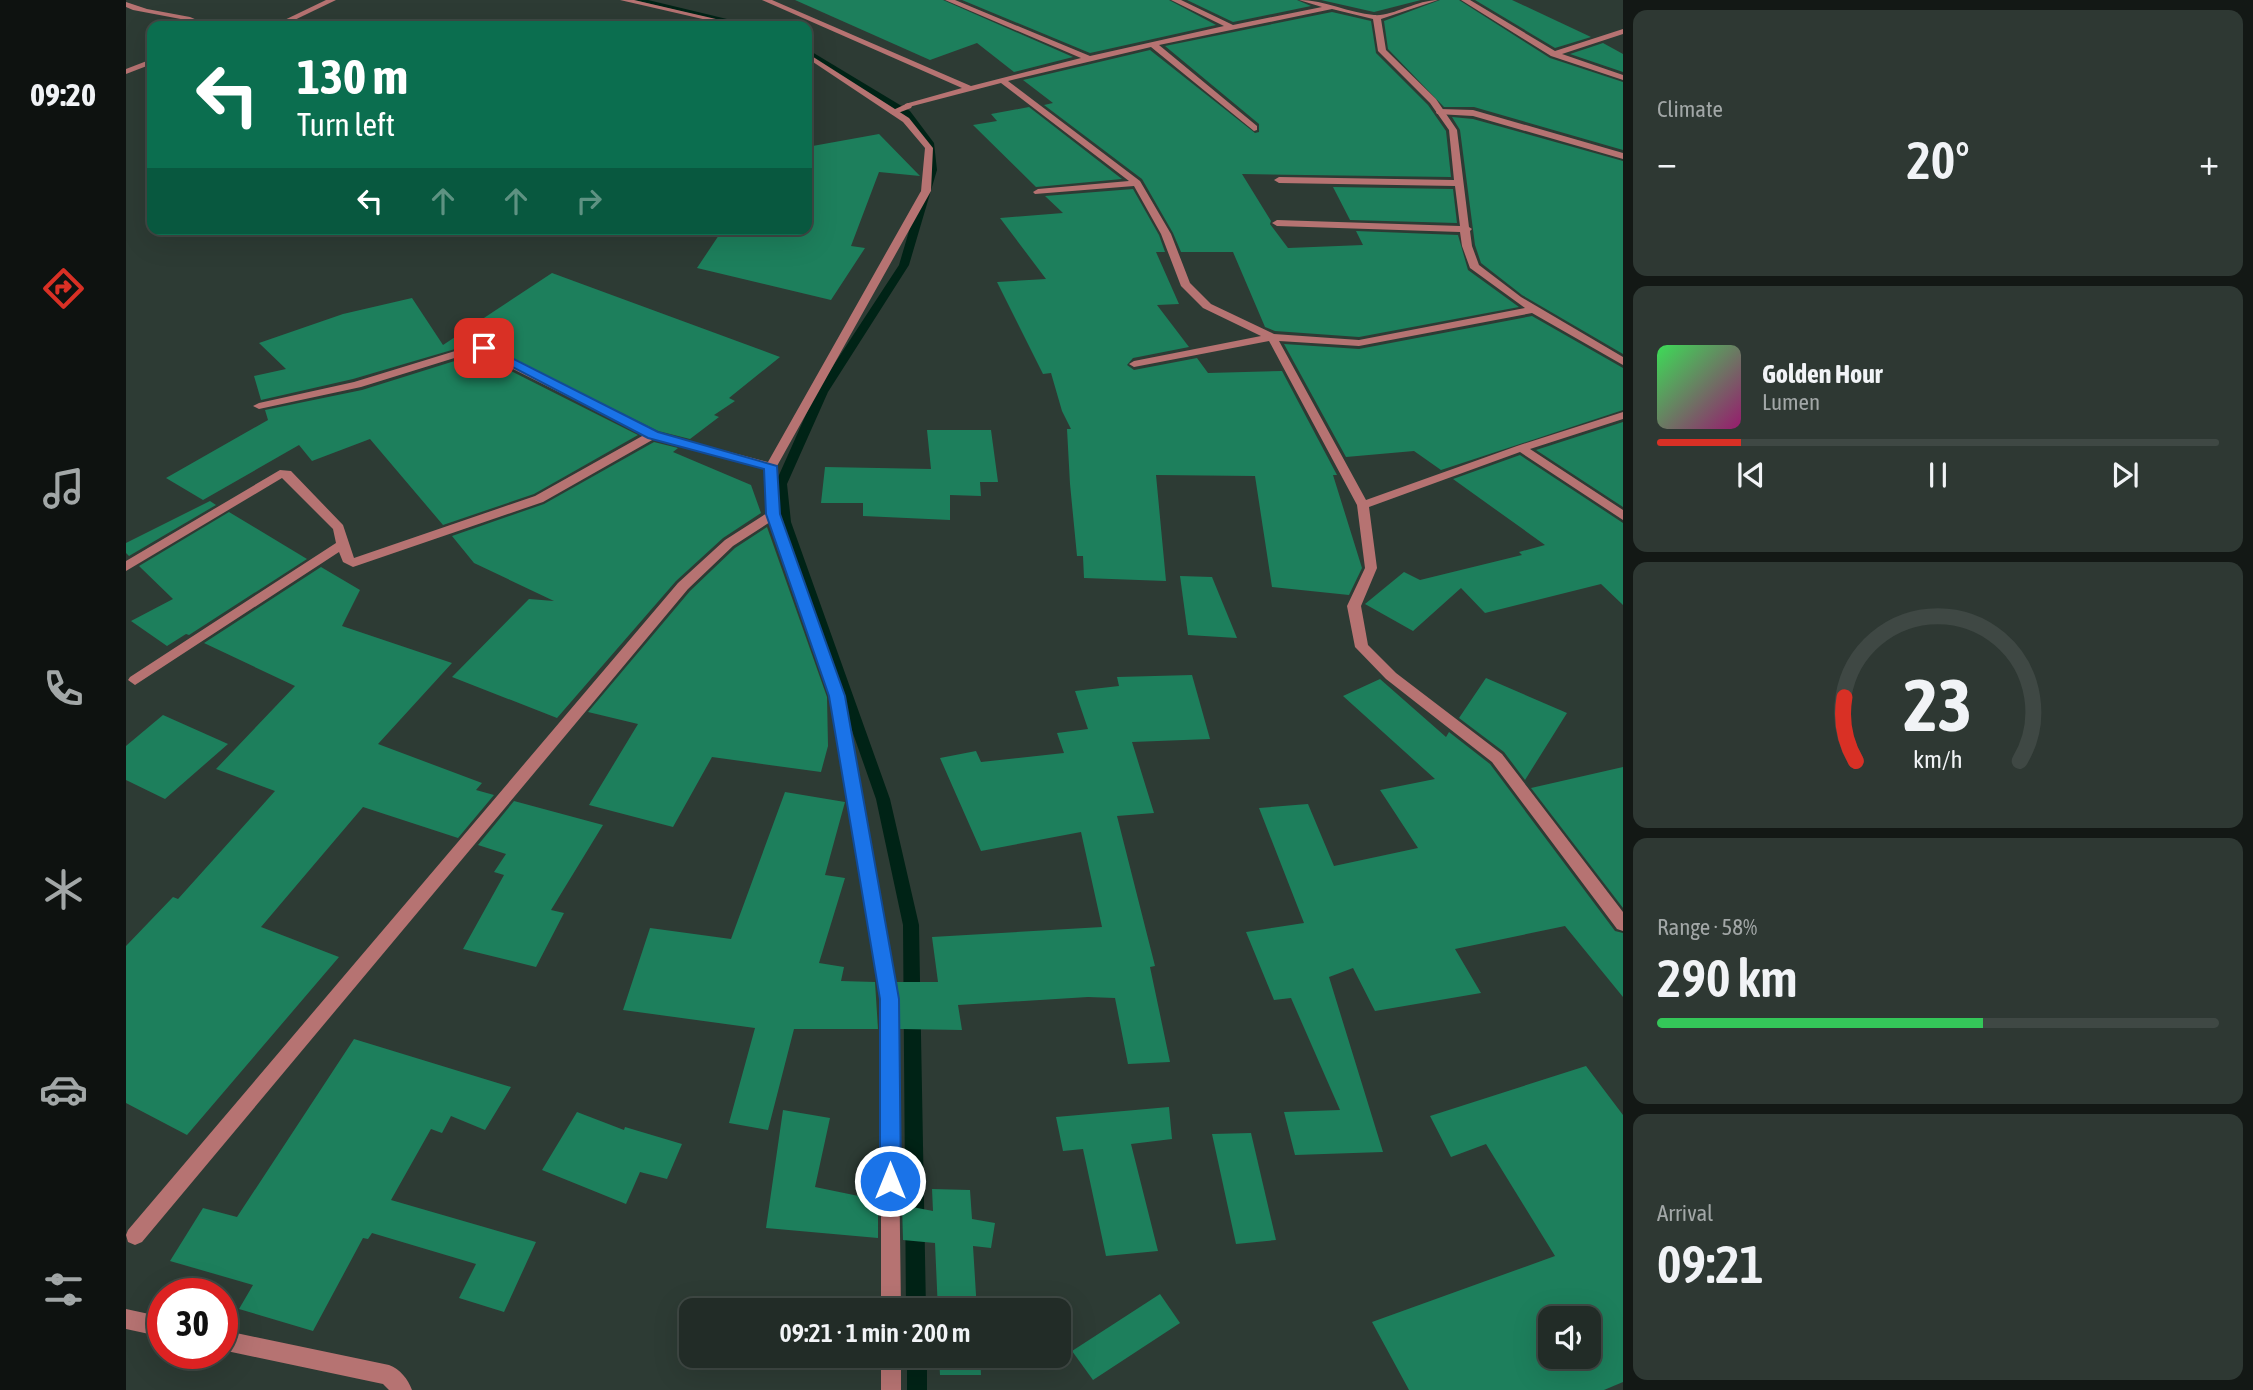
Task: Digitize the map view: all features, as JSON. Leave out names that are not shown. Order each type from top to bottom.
[{"type":"street","points":[[287,21],[332,0]]},
{"type":"street","points":[[624,0],[719,21]]},
{"type":"street","points":[[766,0],[969,88]]},
{"type":"street","points":[[948,0],[1091,59]]},
{"type":"street","points":[[1175,0],[1232,27]]},
{"type":"street","points":[[1303,0],[1377,18],[1434,0]]},
{"type":"street","points":[[1465,0],[1554,54],[1623,78]]},
{"type":"street","points":[[126,4],[137,10],[199,21]]},
{"type":"street","points":[[893,110],[1001,79],[1329,8]]},
{"type":"street","points":[[1377,18],[1382,51],[1440,111],[1453,130],[1467,246],[1474,266],[1535,309],[1623,362]]},
{"type":"street","points":[[1554,54],[1623,31]]},
{"type":"street","points":[[1155,46],[1254,128]]},
{"type":"street","points":[[812,58],[893,110],[906,120],[929,148],[926,191],[771,466],[773,514],[837,696],[889,999],[891,1298]]},
{"type":"street","points":[[126,72],[147,63]]},
{"type":"street","points":[[1001,79],[1138,183],[1166,234],[1185,284],[1207,306],[1272,337],[1363,505],[1371,568],[1354,606],[1362,647],[1391,676],[1497,758],[1623,924]]},
{"type":"street","points":[[1440,111],[1473,113],[1623,156]]},
{"type":"street","points":[[1279,180],[1460,183]]},
{"type":"street","points":[[1038,192],[1138,183]]},
{"type":"street","points":[[1278,223],[1467,229]]},
{"type":"street","points":[[1134,364],[1272,337],[1359,343],[1535,309]]},
{"type":"street","points":[[260,406],[357,385],[478,347],[653,435],[771,466]]},
{"type":"street","points":[[1363,505],[1521,447],[1623,415]]},
{"type":"street","points":[[126,567],[281,474],[287,474],[339,528],[347,559],[353,563],[538,499],[653,435]]},
{"type":"street","points":[[1521,447],[1623,516]]},
{"type":"street","points":[[135,1236],[683,586],[729,543],[773,514]]},
{"type":"street","points":[[135,680],[343,544]]},
{"type":"street","points":[[126,1319],[147,1324]]},
{"type":"street","points":[[238,1343],[389,1375],[402,1390]]},
{"type":"street","points":[[891,1368],[891,1390]]},
{"type":"building","points":[[795,0],[943,0],[1073,57],[1014,72],[977,43],[930,60]]},
{"type":"building","points":[[962,0],[1169,0],[1216,25],[1090,53]]},
{"type":"building","points":[[1187,0],[1297,0],[1311,6],[1233,22]]},
{"type":"building","points":[[1321,0],[1421,0],[1374,12]]},
{"type":"building","points":[[1440,0],[1459,0],[1550,58],[1623,82],[1623,150],[1474,107],[1444,107],[1388,49],[1384,21]]},
{"type":"building","points":[[1475,0],[1512,0],[1591,37],[1555,48]]},
{"type":"building","points":[[1332,12],[1371,21],[1376,53],[1428,105],[1446,131],[1451,177],[1242,174],[1271,221],[1270,224],[1288,248],[1363,245],[1356,231],[1458,235],[1468,270],[1519,307],[1359,337],[1275,331],[1265,327],[1233,252],[1181,252],[1142,179],[1044,105],[1053,103],[1023,80],[1150,50],[1255,133],[1259,132],[1259,124],[1165,46]]},
{"type":"building","points":[[1603,43],[1623,54],[1623,72],[1570,54]]},
{"type":"building","points":[[1029,107],[1122,179],[1036,187],[973,125],[997,121],[991,114]]},
{"type":"building","points":[[1452,117],[1473,119],[1623,161],[1623,354],[1522,295],[1481,263],[1475,245],[1460,130]]},
{"type":"building","points":[[879,134],[920,176],[879,172],[851,246],[865,248],[831,300],[697,268],[719,235],[812,235],[812,146]]},
{"type":"building","points":[[1333,187],[1453,189],[1457,223],[1350,220]]},
{"type":"building","points":[[1133,189],[1159,235],[1165,252],[1156,252],[1179,304],[1157,305],[1189,347],[1133,358],[1127,365],[1134,370],[1197,358],[1208,373],[1282,371],[1337,475],[1333,475],[1362,568],[1349,595],[1272,587],[1255,476],[1156,475],[1166,581],[1084,578],[1083,556],[1077,556],[1070,484],[1067,429],[1071,429],[1062,411],[1051,373],[1043,374],[997,282],[1046,279],[1000,218],[1063,213],[1045,196]]},
{"type":"building","points":[[552,273],[780,357],[729,398],[735,401],[714,415],[719,417],[690,439],[658,431],[479,342],[353,379],[261,400],[254,376],[286,369],[259,343],[343,314],[412,298],[443,345]]},
{"type":"building","points":[[1532,316],[1623,368],[1623,410],[1441,470],[1414,451],[1346,457],[1284,344],[1359,349]]},
{"type":"building","points":[[477,354],[638,435],[534,494],[443,525],[370,439],[312,461],[299,445],[203,500],[166,478],[268,420],[265,410],[362,390]]},
{"type":"building","points":[[1623,422],[1623,507],[1536,450]]},
{"type":"building","points":[[927,430],[991,430],[998,482],[980,482],[981,496],[950,495],[950,520],[863,516],[863,503],[821,503],[825,467],[931,469]]},
{"type":"building","points":[[654,442],[678,448],[673,452],[751,485],[761,513],[723,538],[676,581],[557,718],[452,677],[529,599],[554,601],[474,563],[452,536],[544,504]]},
{"type":"building","points":[[1520,455],[1623,523],[1623,605],[1601,584],[1485,613],[1461,588],[1413,631],[1365,604],[1404,572],[1420,580],[1522,555],[1519,552],[1545,545],[1453,479]]},
{"type":"building","points":[[210,501],[216,505],[129,556],[126,553],[126,543]]},
{"type":"building","points":[[229,512],[307,559],[189,635],[186,634],[167,646],[131,621],[173,599],[139,566]]},
{"type":"building","points":[[767,527],[827,697],[828,746],[821,772],[712,757],[673,827],[589,805],[638,724],[588,712],[690,591],[735,548]]},
{"type":"building","points":[[321,567],[360,590],[342,626],[452,663],[378,744],[482,783],[476,790],[494,795],[458,838],[363,807],[261,927],[339,957],[187,1135],[126,1103],[126,946],[173,897],[178,899],[275,791],[216,769],[295,686],[204,643]]},
{"type":"building","points":[[1180,576],[1212,577],[1237,638],[1188,635]]},
{"type":"building","points":[[1192,675],[1210,739],[1132,742],[1154,813],[1117,816],[1155,966],[1150,967],[1170,1062],[1128,1064],[1115,998],[1088,997],[958,1005],[962,1030],[900,1029],[897,982],[938,982],[932,937],[1102,927],[1081,832],[981,851],[940,758],[976,751],[981,762],[1064,753],[1057,733],[1088,729],[1075,691],[1119,686],[1117,677]]},
{"type":"building","points":[[1486,678],[1567,713],[1525,780],[1504,752],[1459,718]]},
{"type":"building","points":[[1380,679],[1446,737],[1449,732],[1490,764],[1615,931],[1623,933],[1623,997],[1565,926],[1455,949],[1481,993],[1375,1011],[1353,968],[1329,977],[1383,1152],[1295,1155],[1284,1112],[1340,1110],[1291,998],[1274,1000],[1246,932],[1304,923],[1259,808],[1308,804],[1334,866],[1418,848],[1380,790],[1435,779],[1343,696]]},
{"type":"building","points":[[163,715],[228,744],[165,799],[126,780],[126,746]]},
{"type":"building","points":[[1623,767],[1623,908],[1531,788]]},
{"type":"building","points":[[785,792],[845,802],[825,875],[845,878],[819,963],[844,967],[841,981],[875,982],[878,1029],[794,1029],[768,1130],[729,1123],[755,1028],[623,1010],[650,928],[731,939]]},
{"type":"building","points":[[514,801],[603,825],[551,910],[564,913],[536,967],[463,949],[504,875],[494,872],[506,854],[478,845]]},
{"type":"building","points":[[354,1039],[511,1087],[485,1130],[451,1116],[442,1133],[431,1129],[391,1200],[536,1242],[504,1312],[459,1298],[476,1264],[372,1233],[368,1239],[363,1238],[313,1331],[239,1309],[253,1285],[238,1281],[238,1278],[229,1278],[170,1261],[203,1208],[237,1217]]},
{"type":"building","points":[[1586,1066],[1623,1115],[1623,1382],[1604,1390],[1409,1390],[1372,1322],[1555,1256],[1486,1144],[1451,1157],[1430,1116]]},
{"type":"building","points":[[1169,1107],[1172,1139],[1131,1144],[1158,1251],[1106,1256],[1083,1149],[1063,1151],[1056,1117]]},
{"type":"building","points":[[783,1110],[830,1118],[815,1187],[878,1200],[878,1238],[766,1228]]},
{"type":"building","points":[[577,1112],[624,1130],[625,1127],[682,1144],[667,1179],[640,1172],[626,1204],[542,1170]]},
{"type":"building","points":[[1251,1133],[1276,1240],[1236,1244],[1212,1134]]},
{"type":"building","points":[[932,1189],[970,1190],[972,1219],[995,1223],[991,1248],[973,1246],[976,1298],[937,1298],[935,1243],[903,1240],[902,1205],[933,1211]]},
{"type":"building","points":[[1160,1294],[1180,1323],[1093,1380],[1072,1351]]},
{"type":"building","points":[[940,1368],[981,1368],[981,1375],[940,1375]]},
{"type":"waterway","points":[[638,0],[730,21]]},
{"type":"waterway","points":[[812,54],[907,113],[930,143],[932,170],[904,265],[822,392],[781,484],[785,522],[883,799],[911,925],[916,1298]]},
{"type":"waterway","points":[[917,1368],[917,1390]]},
{"type":"route","points":[[484,348],[653,435],[771,466],[773,514],[837,696],[889,999],[890,1181]]}]
